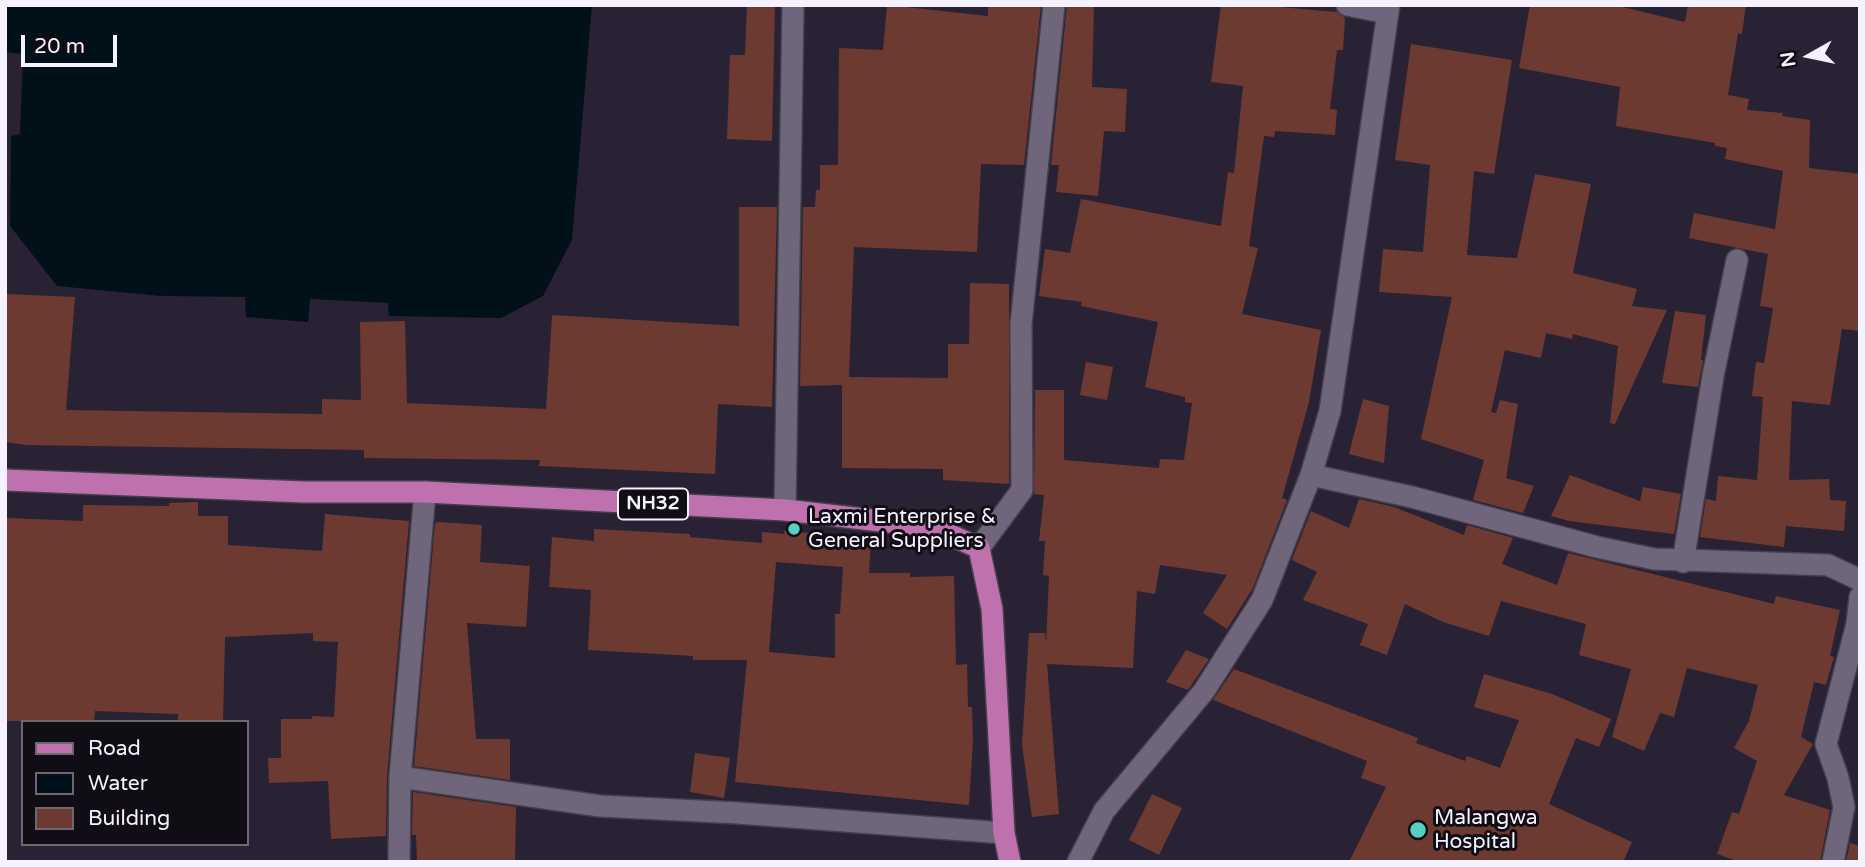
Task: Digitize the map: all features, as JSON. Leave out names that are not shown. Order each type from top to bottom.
[{"type":"main road","name":"NH32","points":[[5,481],[304,492],[425,492],[785,510],[933,527],[979,548]]},
{"type":"main road","points":[[979,548],[992,609],[1004,833],[1010,862]]},
{"type":"street","points":[[785,510],[793,5]]},
{"type":"street","points":[[979,548],[1022,490],[1021,324],[1054,5]]},
{"type":"street","points":[[1078,862],[1104,811],[1204,691],[1262,600],[1311,475],[1330,411],[1388,9],[1347,5]]},
{"type":"street","points":[[1683,562],[1713,376],[1737,260]]},
{"type":"street","points":[[1311,475],[1412,496],[1597,547],[1654,559],[1828,565],[1860,580]]},
{"type":"street","points":[[399,862],[400,776],[425,492]]},
{"type":"street","points":[[1833,862],[1844,807],[1838,778],[1826,744],[1857,624],[1860,597]]},
{"type":"street","points":[[400,776],[600,806],[738,813],[1004,833]]},
{"type":"water","points":[[5,5],[592,5],[572,240],[543,296],[501,318],[389,316],[388,303],[310,299],[308,322],[246,317],[245,297],[161,296],[57,286],[10,226],[11,136],[20,134],[23,54],[5,52]]},
{"type":"building","points":[[747,5],[775,5],[772,141],[727,139],[730,55],[745,55]]},
{"type":"building","points":[[887,5],[988,16],[988,5],[1041,5],[1024,165],[981,164],[977,252],[854,247],[849,377],[948,378],[948,344],[969,344],[970,283],[1009,284],[1009,484],[943,480],[943,469],[842,468],[842,385],[800,386],[803,207],[815,207],[816,190],[820,190],[820,165],[838,165],[839,48],[883,50]]},
{"type":"building","points":[[1067,5],[1094,5],[1092,87],[1127,89],[1125,132],[1104,131],[1098,196],[1056,192],[1059,165],[1051,165]]},
{"type":"building","points":[[1221,5],[1256,5],[1337,12],[1345,18],[1343,50],[1337,50],[1330,109],[1337,110],[1335,135],[1275,131],[1274,137],[1264,136],[1249,246],[1258,248],[1242,314],[1321,330],[1309,402],[1282,498],[1287,500],[1253,588],[1227,629],[1203,613],[1227,575],[1160,565],[1155,594],[1137,591],[1133,668],[1047,664],[1059,814],[1032,817],[1022,745],[1029,633],[1045,633],[1046,644],[1049,576],[1043,575],[1045,541],[1039,541],[1044,495],[1034,494],[1035,390],[1064,390],[1064,460],[1159,468],[1160,459],[1184,460],[1192,403],[1185,402],[1185,397],[1145,387],[1158,322],[1081,306],[1082,302],[1039,296],[1045,249],[1070,253],[1081,199],[1221,226],[1228,172],[1234,173],[1243,86],[1211,82]]},
{"type":"building","points":[[1530,5],[1614,5],[1685,22],[1688,5],[1746,5],[1742,34],[1738,33],[1728,95],[1749,99],[1747,110],[1783,113],[1782,116],[1810,120],[1809,168],[1860,174],[1860,331],[1842,329],[1830,405],[1792,401],[1789,480],[1829,479],[1830,500],[1846,501],[1844,531],[1786,526],[1784,547],[1700,537],[1706,499],[1716,501],[1718,476],[1757,480],[1763,397],[1752,396],[1756,362],[1764,363],[1773,308],[1760,306],[1768,254],[1689,238],[1694,213],[1775,229],[1783,171],[1725,159],[1727,148],[1715,146],[1715,143],[1616,126],[1620,87],[1519,68]]},
{"type":"building","points":[[1411,44],[1512,60],[1494,174],[1474,171],[1467,255],[1517,258],[1535,174],[1591,184],[1573,273],[1637,289],[1632,306],[1667,310],[1615,424],[1610,423],[1618,346],[1573,334],[1572,339],[1546,333],[1541,358],[1505,350],[1491,412],[1496,413],[1500,400],[1518,404],[1506,478],[1534,486],[1523,513],[1473,500],[1484,460],[1421,439],[1452,297],[1379,292],[1383,249],[1423,252],[1430,165],[1395,160]]},
{"type":"building","points":[[739,207],[777,207],[772,407],[718,404],[715,474],[539,466],[540,460],[364,458],[364,450],[26,445],[5,442],[7,294],[75,297],[66,410],[322,414],[322,399],[361,400],[360,322],[405,321],[407,403],[546,409],[552,315],[739,326]]},
{"type":"building","points":[[1675,311],[1706,315],[1698,387],[1662,383]]},
{"type":"building","points":[[1086,362],[1113,367],[1107,400],[1080,395]]},
{"type":"building","points":[[1363,399],[1389,406],[1384,463],[1349,454]]},
{"type":"building","points":[[1570,475],[1640,501],[1643,487],[1681,494],[1674,534],[1569,521],[1551,516]]},
{"type":"building","points":[[1359,499],[1394,507],[1464,535],[1467,525],[1513,538],[1502,564],[1557,585],[1568,553],[1774,604],[1776,596],[1840,610],[1830,656],[1834,657],[1826,685],[1814,682],[1801,737],[1813,744],[1784,795],[1830,810],[1820,862],[1740,862],[1717,854],[1732,812],[1739,814],[1757,761],[1734,748],[1749,721],[1758,685],[1687,668],[1674,717],[1660,713],[1644,751],[1612,737],[1631,669],[1579,655],[1586,624],[1501,601],[1489,636],[1443,622],[1405,604],[1387,655],[1360,645],[1368,624],[1303,600],[1317,572],[1292,560],[1311,511],[1349,528]]},
{"type":"building","points":[[198,502],[198,516],[228,516],[228,545],[322,551],[325,514],[409,521],[387,776],[386,836],[331,839],[328,781],[269,783],[268,758],[281,758],[281,719],[334,717],[338,642],[313,641],[313,633],[225,637],[223,720],[178,720],[178,714],[95,711],[94,720],[5,721],[7,518],[83,521],[83,505],[169,506],[169,503]]},
{"type":"building","points":[[435,523],[482,525],[480,562],[530,566],[526,627],[467,623],[476,739],[510,739],[510,780],[414,766]]},
{"type":"building","points":[[594,529],[690,534],[690,537],[762,543],[762,532],[784,534],[784,531],[871,538],[869,573],[910,573],[910,577],[954,576],[956,665],[967,664],[968,707],[972,707],[969,805],[735,782],[747,660],[693,660],[693,656],[588,650],[591,590],[549,587],[552,537],[594,541]],"holes":[[[776,562],[843,567],[840,614],[835,614],[835,658],[769,652]]]},
{"type":"building","points":[[1186,650],[1209,659],[1188,690],[1166,682]]},
{"type":"building","points":[[1234,669],[1418,738],[1416,743],[1465,761],[1467,756],[1500,768],[1519,720],[1474,707],[1484,674],[1552,694],[1611,719],[1599,747],[1576,738],[1549,804],[1632,842],[1623,862],[1349,862],[1386,787],[1361,778],[1367,761],[1213,700]]},
{"type":"building","points":[[695,753],[730,758],[724,798],[690,792]]},
{"type":"building","points":[[413,792],[516,807],[515,862],[417,862],[416,835],[412,835]]},
{"type":"building","points":[[1152,794],[1182,808],[1159,855],[1129,840]]},
{"type":"building","points":[[1850,843],[1860,846],[1860,862],[1846,862]]},
{"type":"place","name":"Laxmi Enterprise & General Suppliers","points":[[794,529]]},
{"type":"place","name":"Malangwa Hospital","points":[[1418,830]]}]
